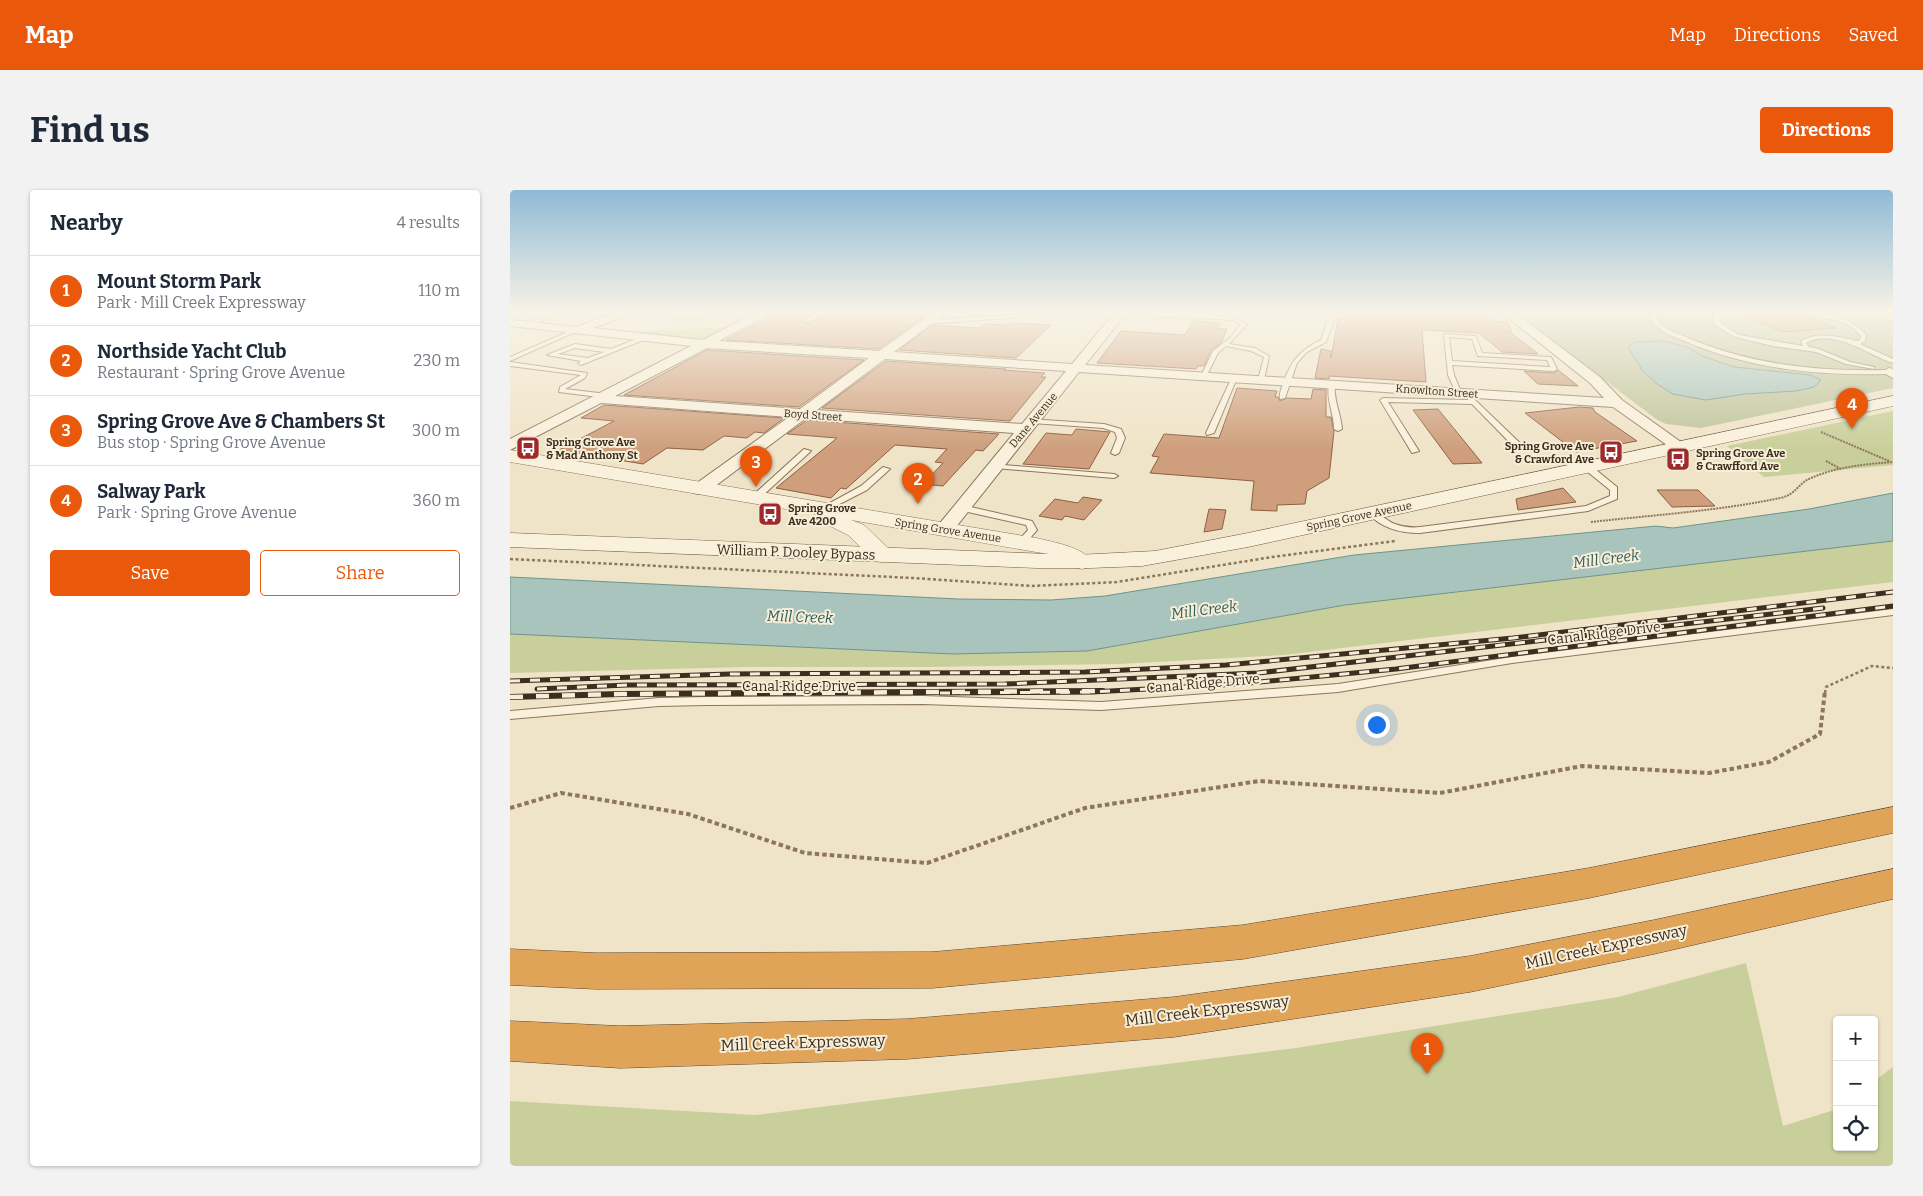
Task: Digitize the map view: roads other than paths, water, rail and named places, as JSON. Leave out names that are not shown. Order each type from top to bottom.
[{"type":"highway","points":[[510,967],[596,970],[932,970],[1243,942],[1589,883],[1893,820]]},
{"type":"highway","name":"Mill Creek Expressway","points":[[510,1041],[620,1047],[907,1039],[1174,1017],[1470,974],[1664,935],[1893,884]]},
{"type":"main road","name":"Spring Grove Avenue","points":[[510,456],[1056,548],[1082,562],[1180,554],[1893,402]]},
{"type":"main road","name":"Spring Grove Avenue","points":[[823,509],[828,518],[856,530],[882,555]]},
{"type":"main road","name":"William P. Dooley Bypass","points":[[510,540],[1082,562]]},
{"type":"street","points":[[510,445],[679,358]]},
{"type":"street","points":[[700,489],[881,358]]},
{"type":"street","name":"Knowlton Street","points":[[922,358],[1332,384],[1466,396],[1617,403]]},
{"type":"street","name":"Dane Avenue","points":[[946,528],[1085,358]]},
{"type":"street","points":[[1566,358],[1595,380],[1617,403],[1680,447]]},
{"type":"street","name":"Boyd Street","points":[[604,397],[803,414],[1029,425]]},
{"type":"lane","points":[[569,358],[588,360]]},
{"type":"lane","points":[[561,371],[595,358]]},
{"type":"lane","points":[[1204,376],[1212,358]]},
{"type":"lane","points":[[1261,380],[1267,358]]},
{"type":"lane","points":[[1282,398],[1294,360],[1297,358]]},
{"type":"lane","points":[[1448,358],[1451,375],[1466,396],[1520,448]]},
{"type":"lane","points":[[1449,363],[1554,369],[1549,358],[1539,358]]},
{"type":"lane","points":[[1745,358],[1806,369],[1848,373],[1892,370]]},
{"type":"lane","points":[[1834,358],[1892,370]]},
{"type":"lane","points":[[1820,360],[1867,361],[1886,358],[1892,370]]},
{"type":"lane","points":[[510,364],[585,374],[583,377],[562,388],[561,391],[604,397]]},
{"type":"lane","points":[[1210,433],[1234,378]]},
{"type":"lane","points":[[1332,384],[1330,398],[1339,418],[1338,429]]},
{"type":"lane","points":[[1415,451],[1383,400],[1466,396]]},
{"type":"lane","points":[[1029,425],[1104,426],[1118,431],[1121,438],[1115,453]]},
{"type":"lane","points":[[755,498],[807,451]]},
{"type":"lane","points":[[995,466],[1114,476]]},
{"type":"lane","points":[[1372,513],[1383,523],[1394,528],[1420,530],[1588,508],[1614,497],[1614,489],[1587,467]]},
{"type":"lane","points":[[823,509],[864,488],[886,468]]},
{"type":"lane","points":[[962,508],[1019,519],[1029,523],[1033,530],[1022,542]]},
{"type":"lane","name":"Canal Ridge Drive","points":[[510,715],[659,702],[706,701],[923,700],[1101,706],[1338,688],[1512,660],[1893,612]]},
{"type":"water","points":[[1634,358],[1706,358],[1734,367],[1811,375],[1821,380],[1814,387],[1796,391],[1745,394],[1706,400],[1673,394],[1657,384],[1642,370]]},
{"type":"water","name":"Mill Creek","points":[[1893,493],[1893,541],[1345,605],[1087,651],[953,654],[510,634],[510,577],[958,599],[1051,600],[1105,596],[1354,555],[1656,526],[1673,528],[1809,509]]},
{"type":"railway","points":[[510,681],[730,674],[1085,672],[1226,665],[1513,638],[1893,592]]},
{"type":"railway","points":[[940,693],[1092,692],[1239,684],[1396,669],[1893,606]]},
{"type":"railway","points":[[537,689],[627,685],[1005,684],[1258,673],[1823,608]]},
{"type":"railway","points":[[510,697],[620,694],[1103,691]]},
{"type":"place","name":"Salway Park","points":[[1852,429]]},
{"type":"place","name":"Spring Grove Ave & Mad Anthony St","points":[[528,448]]},
{"type":"place","name":"Spring Grove Ave & Crawford Ave","points":[[1611,452]]},
{"type":"place","name":"Spring Grove Ave & Crawfford Ave","points":[[1678,459]]},
{"type":"place","name":"Spring Grove Ave & Chambers St","points":[[756,487]]},
{"type":"place","name":"Northside Yacht Club","points":[[918,504]]},
{"type":"place","name":"Spring Grove Ave 4200","points":[[770,514]]},
{"type":"place","name":"Mount Storm Park","points":[[1427,1074]]}]
